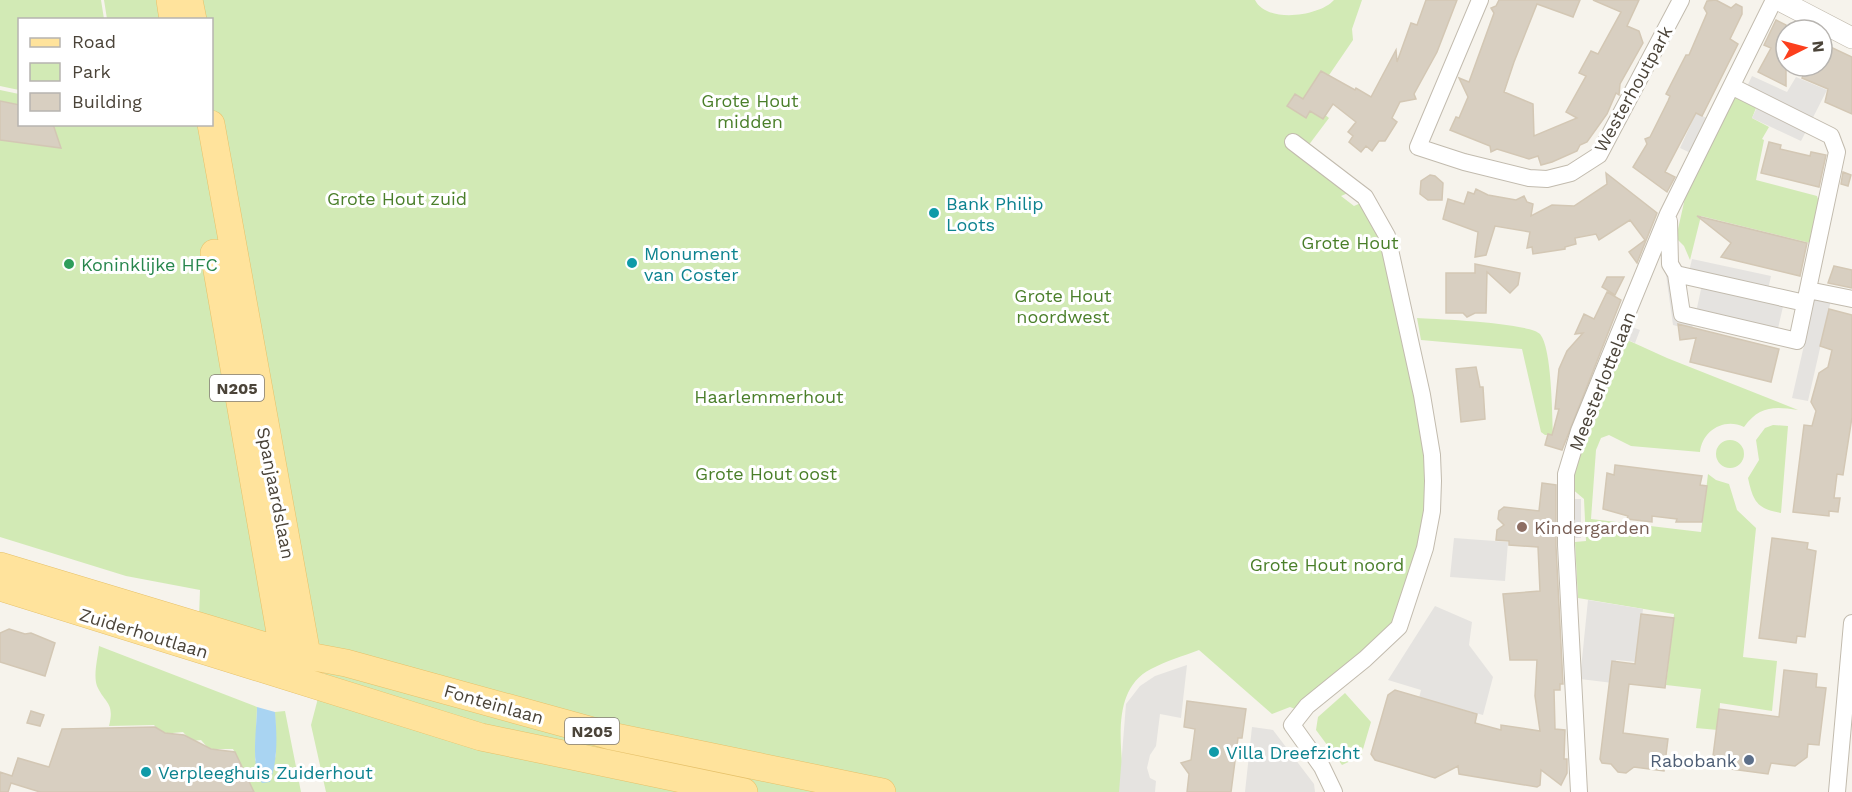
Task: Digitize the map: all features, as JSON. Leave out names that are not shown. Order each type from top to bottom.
[{"type":"main road","points":[[170,0],[173,18]]},
{"type":"main road","points":[[189,0],[193,18]]},
{"type":"main road","name":"Spanjaardslaan","points":[[192,126],[294,653]]},
{"type":"main road","name":"Spanjaardslaan","points":[[211,126],[294,653],[289,678]]},
{"type":"main road","name":"Zuiderhoutlaan","points":[[0,566],[294,653]]},
{"type":"main road","name":"Zuiderhoutlaan","points":[[0,588],[289,678]]},
{"type":"main road","name":"Fonteinlaan","points":[[294,653],[346,663],[611,736],[882,792]]},
{"type":"main road","name":"Fonteinlaan","points":[[289,678],[481,737],[744,792]]},
{"type":"street","name":"Westerhoutpark","points":[[1480,0],[1418,147],[1475,165],[1529,178],[1547,179],[1572,173],[1599,155],[1681,0]]},
{"type":"street","points":[[1777,0],[1852,38]]},
{"type":"street","name":"Meesterlottelaan","points":[[1579,792],[1566,545],[1566,474],[1579,431],[1668,214],[1777,0]]},
{"type":"street","points":[[1668,214],[1670,264],[1676,274],[1682,314],[1797,341],[1837,152],[1835,143],[1831,136],[1733,87]]},
{"type":"street","points":[[1293,142],[1365,197],[1382,226],[1402,296],[1432,455],[1431,520],[1425,548],[1399,627],[1365,659],[1307,706],[1292,725],[1322,766],[1334,792]]},
{"type":"street","points":[[1676,274],[1807,296],[1852,300]]},
{"type":"street","points":[[1837,792],[1852,623]]},
{"type":"green space","points":[[0,0],[101,0],[104,18],[18,18],[18,90],[0,86]]},
{"type":"green space","name":"Haarlemmerhout","points":[[104,0],[1255,0],[1261,8],[1270,12],[1294,15],[1317,10],[1334,0],[1362,0],[1352,29],[1353,40],[1310,103],[1329,118],[1308,146],[1348,193],[1341,196],[1354,206],[1363,202],[1385,254],[1418,392],[1432,525],[1392,624],[1298,710],[1290,707],[1272,714],[1199,650],[1151,669],[1137,679],[1128,692],[1123,707],[1121,741],[1124,792],[326,792],[311,725],[330,652],[199,617],[200,590],[126,576],[0,537],[0,90],[18,94],[18,126],[213,126],[213,18],[107,18]]},
{"type":"green space","points":[[1740,95],[1758,103],[1752,118],[1769,127],[1762,139],[1764,140],[1756,180],[1817,196],[1819,202],[1810,243],[1701,216],[1690,260],[1684,246],[1676,238],[1685,198],[1733,99]]},
{"type":"green space","points":[[1417,318],[1502,324],[1533,330],[1540,334],[1549,367],[1553,435],[1545,435],[1541,432],[1522,349],[1421,340]]},
{"type":"green space","points":[[1623,338],[1798,410],[1768,409],[1755,415],[1744,427],[1729,424],[1715,428],[1705,438],[1700,452],[1631,446],[1609,435],[1601,438],[1596,450],[1591,519],[1701,532],[1708,474],[1716,480],[1729,484],[1737,510],[1756,528],[1743,657],[1777,661],[1772,711],[1720,703],[1718,730],[1696,728],[1701,689],[1666,685],[1674,614],[1578,598],[1575,542],[1586,541],[1584,499],[1571,488],[1574,466]]},
{"type":"green space","points":[[1773,425],[1788,426],[1781,513],[1766,509],[1757,503],[1748,478],[1759,460],[1756,440],[1765,428]]},
{"type":"green space","points":[[1730,440],[1740,444],[1744,454],[1740,464],[1730,468],[1720,464],[1716,454],[1720,444]]},
{"type":"green space","points":[[99,646],[257,707],[255,760],[270,781],[276,754],[275,712],[285,711],[301,792],[254,792],[233,749],[209,749],[201,740],[191,741],[183,732],[162,734],[154,725],[109,726],[110,708],[96,682]]},
{"type":"green space","points":[[1345,693],[1371,722],[1361,756],[1342,765],[1316,730],[1318,717]]},
{"type":"shaded area","points":[[1752,76],[1787,92],[1795,78],[1827,90],[1801,141],[1752,118],[1760,101],[1744,93]]},
{"type":"shaded area","points":[[1696,113],[1713,121],[1697,156],[1680,148]]},
{"type":"shaded area","points":[[1692,259],[1771,276],[1767,294],[1785,298],[1776,337],[1694,317],[1692,330],[1673,325],[1666,275],[1676,274],[1682,314],[1695,317],[1703,280],[1688,276]]},
{"type":"shaded area","points":[[1815,297],[1831,300],[1808,401],[1792,398]]},
{"type":"shaded area","points":[[1624,324],[1640,330],[1635,343],[1623,338]]},
{"type":"shaded area","points":[[1565,499],[1581,499],[1581,538],[1566,538]]},
{"type":"shaded area","points":[[1454,538],[1508,542],[1505,581],[1450,577]]},
{"type":"shaded area","points":[[1588,600],[1643,609],[1637,662],[1616,660],[1613,683],[1580,679]]},
{"type":"shaded area","points":[[1435,606],[1472,622],[1469,645],[1493,677],[1483,715],[1419,698],[1421,690],[1388,680]]},
{"type":"shaded area","points":[[1187,665],[1181,718],[1160,714],[1156,746],[1150,755],[1147,768],[1150,778],[1156,781],[1155,792],[1119,792],[1126,704],[1140,686],[1155,676]]},
{"type":"shaded area","points":[[1252,727],[1273,730],[1314,784],[1315,792],[1245,792]]},
{"type":"water","points":[[257,707],[275,712],[276,721],[273,773],[270,782],[262,783],[258,776],[255,757]]},
{"type":"building","points":[[1426,0],[1457,0],[1437,52],[1414,94],[1416,99],[1400,102],[1392,118],[1397,122],[1385,141],[1379,141],[1372,151],[1366,146],[1361,152],[1349,142],[1353,136],[1348,132],[1356,122],[1333,104],[1323,119],[1310,111],[1306,118],[1287,106],[1295,94],[1303,99],[1321,71],[1371,97],[1396,50],[1397,62],[1411,23],[1417,25]]},
{"type":"building","points":[[1499,0],[1580,0],[1573,17],[1537,4],[1514,62],[1504,92],[1533,104],[1534,136],[1577,118],[1566,112],[1586,76],[1579,73],[1591,51],[1598,54],[1621,12],[1593,0],[1639,0],[1627,26],[1639,31],[1643,43],[1620,84],[1619,95],[1616,93],[1607,114],[1587,142],[1580,145],[1577,151],[1552,162],[1541,165],[1538,156],[1529,159],[1497,149],[1491,152],[1490,146],[1450,130],[1456,117],[1459,118],[1468,97],[1459,78],[1469,82],[1494,13],[1491,8],[1496,6]]},
{"type":"building","points":[[1716,0],[1731,8],[1736,4],[1742,7],[1742,14],[1730,39],[1738,44],[1702,116],[1696,113],[1665,172],[1675,177],[1667,192],[1633,167],[1647,144],[1645,139],[1650,137],[1668,101],[1670,96],[1666,94],[1686,55],[1689,55],[1707,13],[1704,8],[1707,1]]},
{"type":"building","points":[[1774,24],[1774,78],[1786,78],[1786,86],[1758,72],[1771,48],[1764,45]]},
{"type":"building","points":[[1834,49],[1852,57],[1852,114],[1825,102],[1828,89],[1802,78],[1834,78]]},
{"type":"building","points":[[0,101],[18,105],[18,126],[54,126],[61,148],[0,140]]},
{"type":"building","points":[[1769,142],[1781,145],[1780,149],[1810,156],[1811,152],[1826,155],[1819,187],[1761,173]]},
{"type":"building","points":[[1843,172],[1851,175],[1848,186],[1841,184]]},
{"type":"building","points":[[1606,173],[1657,213],[1637,263],[1629,252],[1645,240],[1630,220],[1599,240],[1596,234],[1575,238],[1576,244],[1565,247],[1565,249],[1533,254],[1532,247],[1527,248],[1530,232],[1495,226],[1486,255],[1475,257],[1478,232],[1443,219],[1448,199],[1464,204],[1468,192],[1474,194],[1476,189],[1488,195],[1516,200],[1524,196],[1527,202],[1533,204],[1531,216],[1552,205],[1574,206],[1607,184]]},
{"type":"building","points":[[1430,175],[1443,183],[1442,200],[1428,200],[1420,194],[1421,181]]},
{"type":"building","points":[[1697,216],[1807,243],[1800,276],[1721,257],[1731,243]]},
{"type":"building","points":[[1475,264],[1520,273],[1518,285],[1510,293],[1487,272],[1486,313],[1475,313],[1467,317],[1463,313],[1446,313],[1446,273],[1475,273]]},
{"type":"building","points":[[1834,266],[1852,270],[1852,288],[1828,283]]},
{"type":"building","points":[[1607,277],[1624,277],[1615,295],[1602,287]]},
{"type":"building","points":[[1607,292],[1621,300],[1562,450],[1545,445],[1548,434],[1552,435],[1559,409],[1555,409],[1559,369],[1567,351],[1583,333],[1575,334],[1584,314],[1594,319]]},
{"type":"building","points":[[1829,309],[1852,315],[1852,417],[1843,475],[1837,474],[1834,498],[1840,498],[1838,512],[1829,511],[1829,516],[1793,512],[1804,425],[1812,426],[1816,411],[1811,402],[1819,373],[1828,367],[1832,350],[1820,346]]},
{"type":"building","points":[[1678,324],[1779,349],[1771,382],[1690,362],[1696,338],[1680,340]]},
{"type":"building","points":[[1476,367],[1480,387],[1483,387],[1485,419],[1461,422],[1456,369]]},
{"type":"building","points":[[1615,465],[1702,476],[1700,485],[1707,486],[1702,522],[1676,522],[1677,519],[1652,516],[1652,522],[1627,519],[1628,516],[1603,509],[1607,473],[1614,475]]},
{"type":"building","points":[[1542,483],[1556,485],[1556,546],[1563,684],[1560,684],[1560,690],[1554,690],[1555,729],[1565,730],[1564,759],[1567,759],[1567,773],[1561,785],[1541,770],[1540,785],[1537,787],[1459,774],[1458,766],[1435,778],[1375,760],[1371,754],[1388,695],[1395,690],[1477,714],[1475,723],[1501,730],[1501,725],[1540,731],[1535,696],[1537,660],[1510,660],[1503,594],[1540,591],[1538,547],[1509,545],[1509,541],[1496,540],[1497,530],[1504,525],[1498,519],[1499,511],[1504,507],[1539,511]]},
{"type":"building","points":[[1772,538],[1808,543],[1807,549],[1816,551],[1805,637],[1797,636],[1796,643],[1759,638]]},
{"type":"building","points":[[1641,614],[1674,618],[1665,688],[1629,684],[1623,733],[1668,739],[1664,771],[1634,767],[1626,773],[1618,772],[1611,764],[1602,763],[1600,759],[1612,661],[1635,664]]},
{"type":"building","points":[[9,629],[25,634],[31,633],[55,643],[45,676],[0,662],[0,633]]},
{"type":"building","points":[[1784,670],[1817,674],[1816,687],[1826,688],[1819,745],[1808,744],[1807,757],[1795,766],[1771,763],[1768,774],[1724,768],[1726,757],[1713,756],[1719,709],[1779,717]]},
{"type":"building","name":"Villa Dreefzicht","points":[[1187,701],[1246,709],[1242,738],[1238,738],[1231,792],[1187,792],[1189,774],[1181,763],[1191,760],[1195,729],[1184,727]]},
{"type":"building","points":[[31,711],[44,715],[40,726],[27,723]]},
{"type":"building","name":"Verpleeghuis Zuiderhout","points":[[155,727],[165,733],[184,735],[211,749],[235,752],[254,792],[40,792],[11,783],[8,792],[0,792],[0,772],[12,776],[18,758],[49,767],[62,729]]},
{"type":"place","name":"Bank Philip Loots","points":[[934,213]]},
{"type":"place","name":"Monument van Coster","points":[[632,263]]},
{"type":"place","name":"Koninklijke HFC","points":[[69,264]]},
{"type":"place","name":"Kindergarden","points":[[1522,527]]},
{"type":"place","name":"Villa Dreefzicht","points":[[1214,752]]},
{"type":"place","name":"Rabobank","points":[[1749,760]]},
{"type":"place","name":"Verpleeghuis Zuiderhout","points":[[146,772]]},
{"type":"park label","name":"Grote Hout midden","points":[[750,110]]},
{"type":"park label","name":"Grote Hout zuid","points":[[397,198]]},
{"type":"park label","name":"Grote Hout","points":[[1350,242]]},
{"type":"park label","name":"Grote Hout noordwest","points":[[1063,305]]},
{"type":"park label","name":"Grote Hout oost","points":[[766,473]]},
{"type":"park label","name":"Grote Hout noord","points":[[1327,564]]}]
